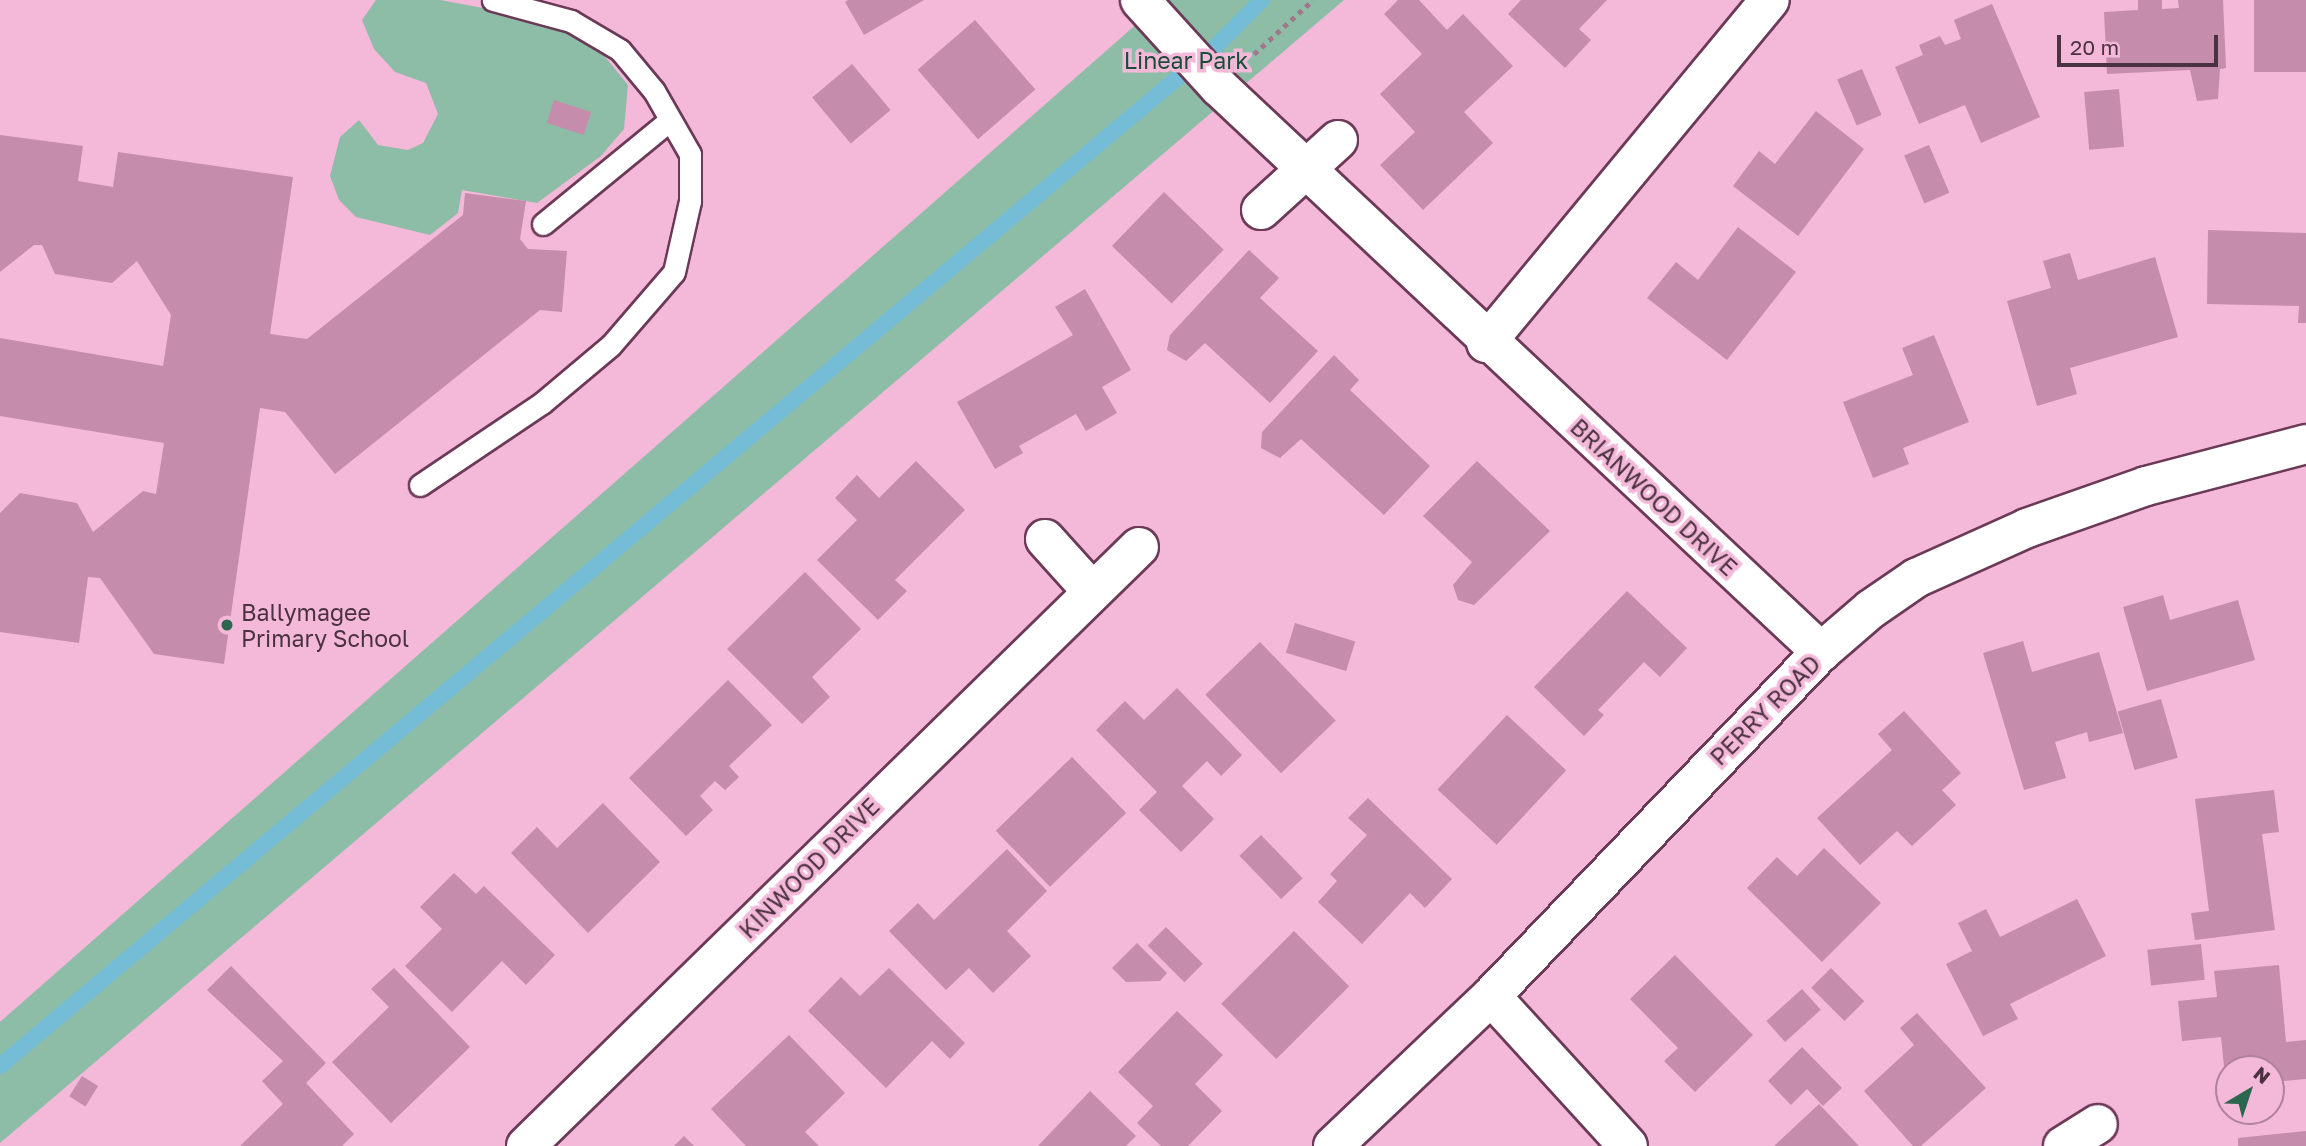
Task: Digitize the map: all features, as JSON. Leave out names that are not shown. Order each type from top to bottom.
[{"type":"street","name":"BRIANWOOD DRIVE","points":[[1140,0],[1219,87],[1486,343],[1821,652]]},
{"type":"street","points":[[1486,343],[1770,0]]},
{"type":"street","points":[[1261,210],[1338,140]]},
{"type":"street","name":"PERRY ROAD","points":[[1333,1146],[1491,996],[1821,652],[1916,578],[2026,528],[2146,486],[2306,444]]},
{"type":"street","points":[[1045,539],[1091,590]]},
{"type":"street","name":"KINWOOD DRIVE","points":[[526,1146],[1091,590],[1139,547]]},
{"type":"street","points":[[1491,996],[1628,1146]]},
{"type":"street","points":[[2063,1146],[2098,1124]]},
{"type":"lane","points":[[420,485],[542,403],[611,345],[674,272],[690,201],[690,154],[670,120],[620,51],[571,21],[494,0]]},
{"type":"lane","points":[[543,224],[670,120]]},
{"type":"path","points":[[1219,87],[1313,0]]},
{"type":"green space","points":[[376,0],[440,0],[516,14],[593,42],[628,85],[624,129],[601,156],[537,203],[462,190],[458,213],[430,235],[356,217],[339,200],[330,176],[340,137],[359,120],[378,145],[408,150],[423,143],[438,114],[426,83],[395,72],[374,49],[362,20]]},
{"type":"green space","name":"Linear Park","points":[[1164,0],[1344,0],[0,1143],[0,1022]]},
{"type":"building","points":[[848,0],[924,0],[864,35],[845,2]]},
{"type":"building","points":[[1398,0],[1419,0],[1447,30],[1463,14],[1513,66],[1464,112],[1493,143],[1423,210],[1380,165],[1415,132],[1380,94],[1422,54],[1384,14]]},
{"type":"building","points":[[1521,0],[1607,0],[1579,29],[1591,40],[1565,68],[1508,14]]},
{"type":"building","points":[[2138,0],[2162,0],[2162,9],[2179,8],[2178,0],[2223,0],[2226,68],[2220,69],[2218,99],[2197,101],[2190,70],[2107,74],[2104,12],[2138,10]]},
{"type":"building","points":[[2254,0],[2306,0],[2306,72],[2254,72]]},
{"type":"building","points":[[1992,4],[2040,117],[1981,143],[1965,105],[1919,124],[1895,67],[1923,55],[1919,45],[1940,36],[1945,45],[1961,39],[1954,20]]},
{"type":"building","points":[[975,20],[1035,89],[978,139],[918,70]]},
{"type":"building","points":[[852,64],[891,110],[851,143],[812,97]]},
{"type":"building","points":[[1862,69],[1882,115],[1857,126],[1837,80]]},
{"type":"building","points":[[2119,89],[2124,147],[2089,150],[2084,92]]},
{"type":"building","points":[[554,100],[591,112],[584,135],[547,123]]},
{"type":"building","points":[[1816,111],[1864,149],[1798,236],[1733,186],[1759,151],[1775,164]]},
{"type":"building","points":[[0,135],[83,146],[78,181],[113,187],[118,152],[293,177],[270,334],[307,339],[463,215],[465,193],[526,201],[520,239],[528,249],[567,251],[562,312],[540,310],[335,474],[285,412],[260,408],[224,664],[154,654],[100,578],[88,577],[79,643],[0,632],[0,513],[20,493],[77,503],[93,532],[143,491],[156,494],[164,443],[0,416],[0,338],[163,366],[171,315],[137,261],[112,283],[55,274],[42,245],[34,245],[0,272]]},
{"type":"building","points":[[1929,145],[1949,193],[1924,203],[1904,156]]},
{"type":"building","points":[[1164,192],[1224,250],[1172,304],[1112,246]]},
{"type":"building","points":[[1738,227],[1796,272],[1727,360],[1647,298],[1676,262],[1698,280]]},
{"type":"building","points":[[2208,230],[2306,233],[2306,323],[2298,323],[2299,306],[2207,304]]},
{"type":"building","points":[[1249,250],[1279,278],[1260,298],[1318,351],[1270,403],[1205,343],[1186,361],[1167,350],[1170,335]]},
{"type":"building","points":[[2070,253],[2078,280],[2155,257],[2178,337],[2070,368],[2077,394],[2037,406],[2007,301],[2051,288],[2043,261]]},
{"type":"building","points":[[1085,289],[1131,370],[1102,387],[1117,413],[1086,431],[1076,414],[1019,446],[1023,453],[995,469],[957,402],[1073,335],[1055,307]]},
{"type":"building","points":[[1934,335],[1969,422],[1903,448],[1909,464],[1873,478],[1843,402],[1913,375],[1902,348]]},
{"type":"building","points":[[1334,355],[1359,380],[1350,390],[1430,466],[1384,515],[1301,439],[1280,458],[1261,448],[1262,432]]},
{"type":"building","points":[[916,461],[965,510],[895,580],[907,591],[878,620],[817,560],[857,520],[835,498],[857,475],[879,498]]},
{"type":"building","points":[[1477,461],[1550,531],[1474,605],[1458,600],[1453,585],[1472,562],[1423,516]]},
{"type":"building","points":[[805,572],[861,629],[812,677],[830,697],[802,724],[727,649]]},
{"type":"building","points":[[1627,591],[1687,648],[1660,677],[1644,662],[1598,710],[1604,715],[1584,736],[1534,687]]},
{"type":"building","points":[[2163,595],[2170,620],[2238,600],[2255,660],[2147,691],[2123,607]]},
{"type":"building","points":[[1295,623],[1355,641],[1346,671],[1286,653]]},
{"type":"building","points":[[2023,641],[2032,672],[2099,652],[2123,733],[2089,742],[2087,732],[2055,742],[2066,778],[2024,790],[1983,653]]},
{"type":"building","points":[[1260,642],[1336,720],[1281,773],[1205,695]]},
{"type":"building","points":[[728,680],[772,725],[729,766],[739,777],[725,790],[715,781],[700,796],[713,810],[686,836],[629,778]]},
{"type":"building","points":[[1177,688],[1242,755],[1221,776],[1207,761],[1182,786],[1214,819],[1181,852],[1139,810],[1157,792],[1096,730],[1125,701],[1144,720]]},
{"type":"building","points":[[2161,699],[2178,758],[2135,770],[2118,711]]},
{"type":"building","points":[[1904,711],[1961,773],[1942,790],[1956,805],[1912,846],[1897,831],[1860,865],[1817,818],[1892,750],[1878,734]]},
{"type":"building","points":[[1507,715],[1566,770],[1497,845],[1437,790]]},
{"type":"building","points":[[1072,757],[1126,813],[1050,887],[996,831]]},
{"type":"building","points":[[2274,790],[2279,832],[2262,834],[2275,930],[2195,940],[2191,913],[2209,911],[2195,799]]},
{"type":"building","points":[[1368,798],[1452,879],[1425,908],[1410,893],[1362,944],[1318,902],[1337,881],[1330,874],[1367,835],[1348,818]]},
{"type":"building","points":[[603,803],[660,862],[588,933],[511,853],[537,827],[557,848]]},
{"type":"building","points":[[1261,835],[1303,878],[1281,899],[1239,856]]},
{"type":"building","points":[[1824,848],[1881,903],[1822,962],[1747,888],[1777,857],[1797,876]]},
{"type":"building","points":[[1007,849],[1047,891],[1007,931],[1031,956],[993,993],[969,968],[946,990],[889,931],[918,903],[934,920]]},
{"type":"building","points":[[454,873],[476,894],[484,886],[555,955],[526,985],[502,961],[452,1012],[405,966],[442,929],[420,907]]},
{"type":"building","points":[[2077,899],[2106,956],[2010,1004],[2018,1019],[1983,1036],[1946,964],[1972,951],[1958,923],[1986,909],[2000,937]]},
{"type":"building","points":[[1166,927],[1203,964],[1184,982],[1148,945]]},
{"type":"building","points":[[1294,931],[1349,986],[1276,1059],[1221,1004]]},
{"type":"building","points":[[1137,943],[1167,973],[1160,981],[1126,982],[1112,968]]},
{"type":"building","points":[[2201,944],[2205,980],[2151,985],[2147,950]]},
{"type":"building","points":[[1675,955],[1753,1035],[1695,1092],[1664,1061],[1678,1048],[1630,999]]},
{"type":"building","points":[[2279,965],[2286,1042],[2306,1040],[2306,1079],[2285,1081],[2285,1055],[2223,1055],[2221,1037],[2182,1041],[2178,1001],[2217,997],[2214,971]]},
{"type":"building","points":[[231,966],[326,1063],[306,1083],[354,1134],[342,1146],[240,1146],[283,1104],[262,1081],[283,1061],[207,990]]},
{"type":"building","points":[[394,968],[470,1047],[391,1123],[332,1062],[389,1007],[371,989]]},
{"type":"building","points":[[889,968],[965,1043],[950,1059],[932,1041],[886,1088],[808,1011],[841,977],[860,996]]},
{"type":"building","points":[[1831,968],[1864,1001],[1844,1021],[1811,988]]},
{"type":"building","points":[[1802,989],[1821,1010],[1785,1042],[1766,1021]]},
{"type":"building","points":[[1177,1011],[1223,1055],[1195,1084],[1222,1111],[1188,1146],[1161,1146],[1137,1123],[1153,1106],[1118,1072]]},
{"type":"building","points":[[1917,1013],[1986,1088],[1921,1146],[1913,1146],[1864,1091],[1914,1045],[1900,1028]]},
{"type":"building","points":[[789,1035],[845,1093],[805,1132],[819,1146],[746,1146],[711,1109]]},
{"type":"building","points":[[1802,1047],[1842,1088],[1823,1106],[1807,1089],[1791,1105],[1768,1081]]},
{"type":"building","points":[[82,1076],[98,1086],[85,1106],[69,1096]]},
{"type":"building","points":[[1090,1091],[1136,1136],[1126,1146],[1038,1146]]},
{"type":"building","points":[[1819,1104],[1859,1146],[1774,1146]]},
{"type":"building","points":[[2306,1131],[2306,1146],[2238,1146],[2238,1138]]},
{"type":"building","points":[[684,1136],[694,1146],[674,1146]]},
{"type":"waterway","points":[[1211,51],[1262,0]]},
{"type":"waterway","points":[[0,1066],[1187,70]]},
{"type":"place","name":"Ballymagee Primary School","points":[[227,625]]}]
